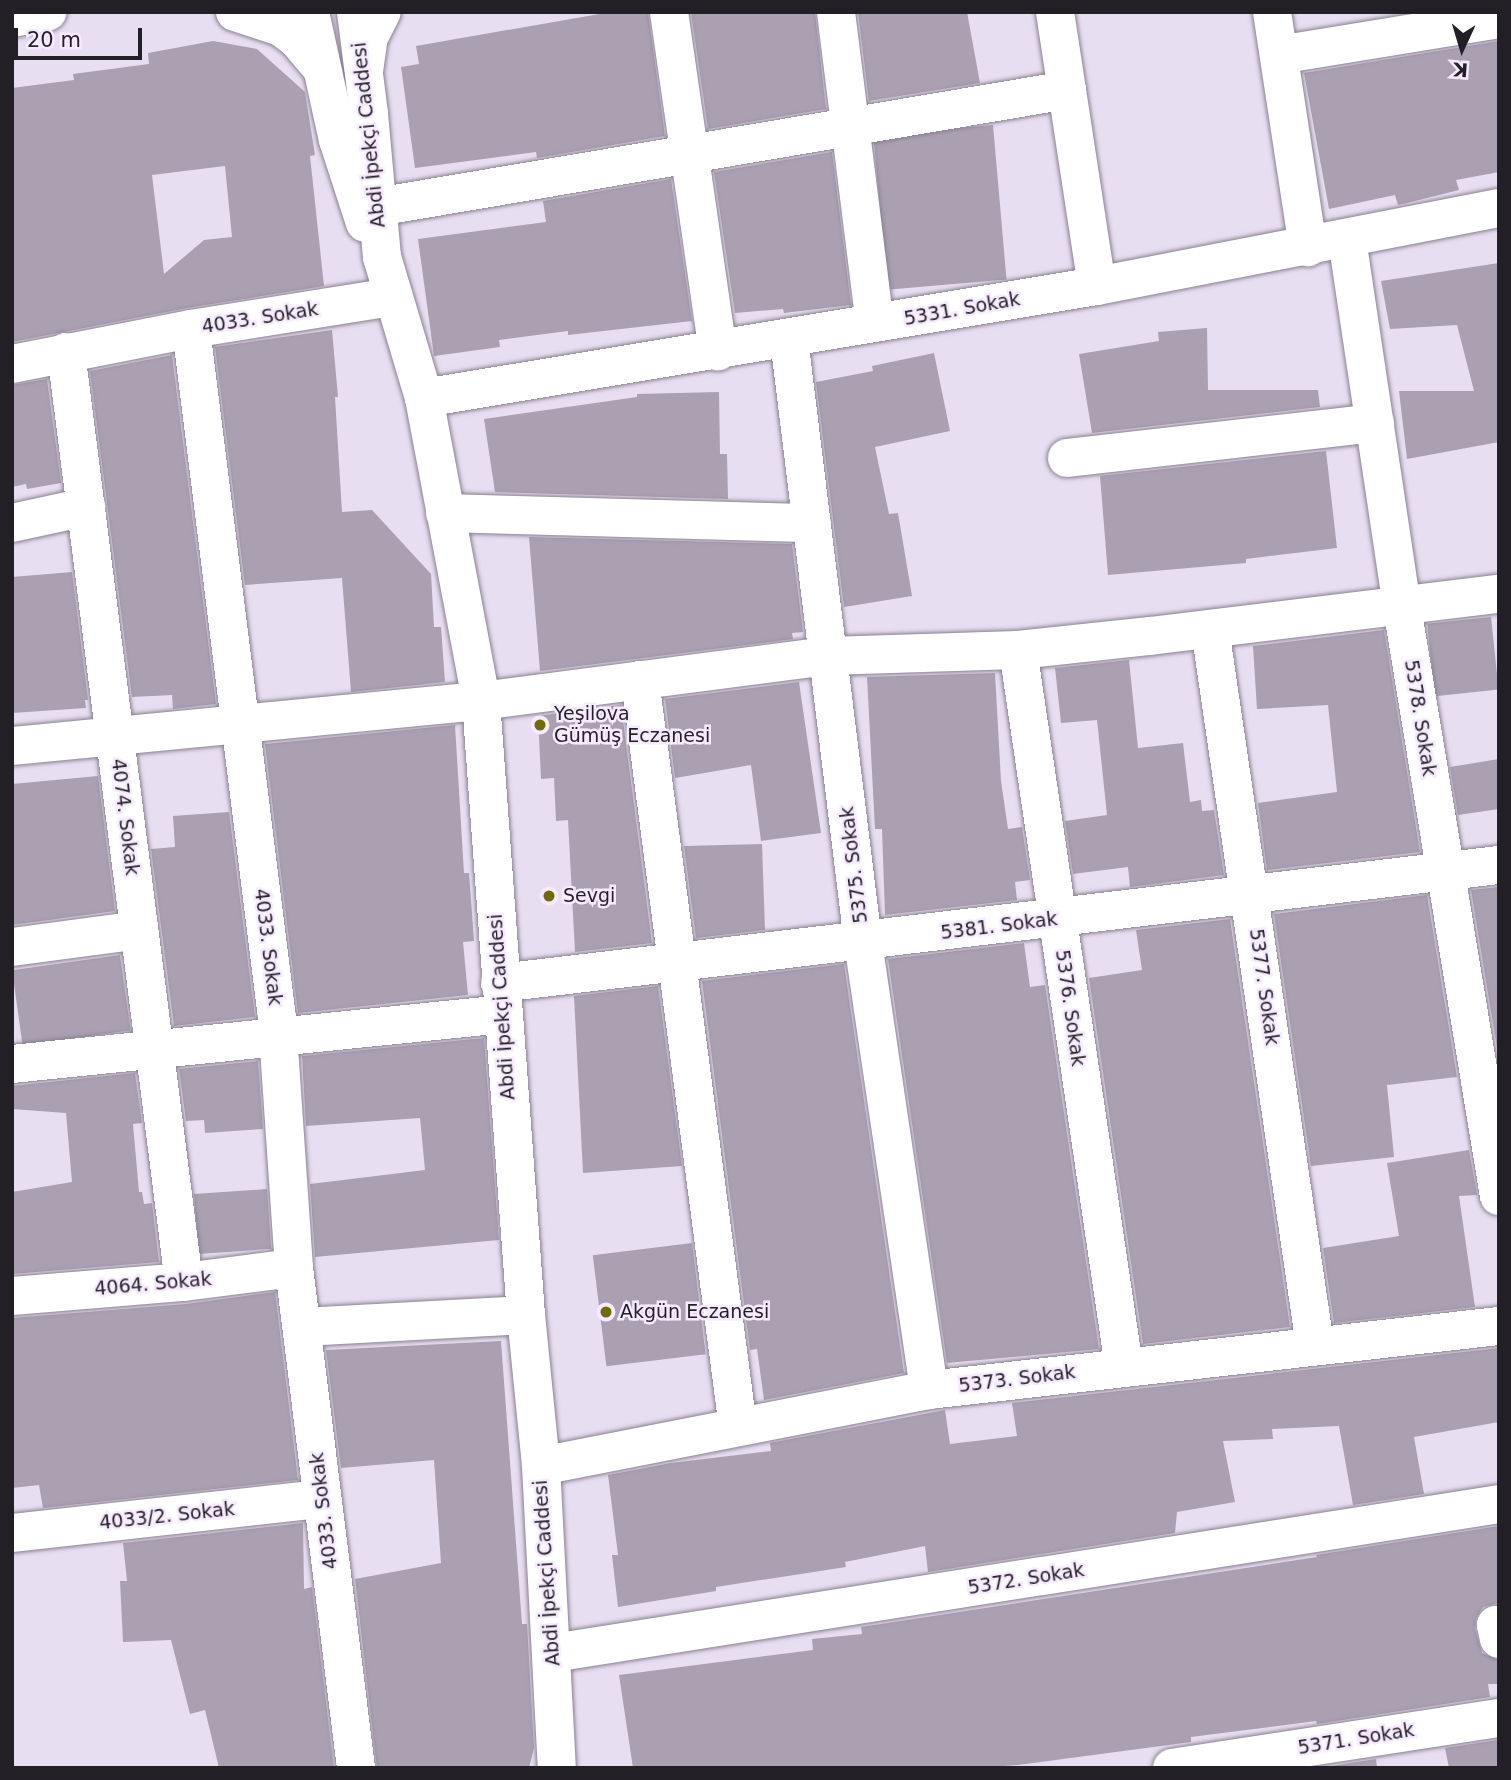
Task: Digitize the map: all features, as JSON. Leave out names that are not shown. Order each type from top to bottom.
[{"type":"street","points":[[12,18],[47,12]]},
{"type":"street","points":[[235,12],[281,27],[298,39],[323,71]]},
{"type":"street","name":"Abdi İpekçi Caddesi","points":[[310,12],[348,178],[382,257]]},
{"type":"street","name":"Abdi İpekçi Caddesi","points":[[356,12],[382,257],[391,297],[424,398],[481,701],[501,999],[541,1466],[553,1653],[556,1768]]},
{"type":"street","points":[[364,73],[369,37],[382,12]]},
{"type":"street","points":[[669,12],[718,351]]},
{"type":"street","points":[[836,12],[875,323]]},
{"type":"street","points":[[1055,12],[1097,286]]},
{"type":"street","points":[[1272,12],[1308,247]]},
{"type":"street","points":[[1279,55],[1499,19]]},
{"type":"street","points":[[377,207],[1067,90]]},
{"type":"street","name":"5331. Sokak","points":[[424,398],[1097,286],[1499,208]]},
{"type":"street","name":"5378. Sokak","points":[[1347,239],[1444,874],[1499,1196]]},
{"type":"street","name":"4033. Sokak","points":[[356,1768],[303,1327],[293,1268],[278,1037],[191,329],[391,297]]},
{"type":"street","points":[[12,364],[191,329]]},
{"type":"street","name":"5375. Sokak","points":[[789,339],[863,942],[929,1390]]},
{"type":"street","name":"4074. Sokak","points":[[66,352],[184,1282]]},
{"type":"street","points":[[1068,457],[1375,423]]},
{"type":"street","points":[[12,523],[86,508]]},
{"type":"street","points":[[445,513],[812,523]]},
{"type":"street","points":[[12,746],[481,701],[828,656],[1017,650],[1499,594]]},
{"type":"street","name":"5377. Sokak","points":[[1210,629],[1315,1345]]},
{"type":"street","name":"5376. Sokak","points":[[1017,650],[1124,1367]]},
{"type":"street","points":[[640,680],[738,1427]]},
{"type":"street","name":"5381. Sokak","points":[[12,1064],[278,1037],[501,999],[678,963],[1444,874],[1499,865]]},
{"type":"street","points":[[12,947],[139,930]]},
{"type":"street","name":"4064. Sokak","points":[[12,1296],[184,1282],[293,1268]]},
{"type":"street","points":[[303,1327],[526,1315]]},
{"type":"street","name":"5373. Sokak","points":[[541,1466],[929,1390],[1499,1326]]},
{"type":"street","name":"4033/2. Sokak","points":[[12,1534],[322,1499]]},
{"type":"street","name":"5372. Sokak","points":[[553,1653],[1499,1504]]},
{"type":"street","points":[[1499,1625],[1496,1625],[1499,1639]]},
{"type":"street","name":"5371. Sokak","points":[[1172,1768],[1499,1717]]},
{"type":"building","points":[[611,12],[648,12],[665,136],[537,158],[536,152],[415,168],[401,67],[419,64],[416,46]]},
{"type":"building","points":[[691,12],[815,12],[826,109],[708,129]]},
{"type":"building","points":[[858,12],[967,12],[980,83],[869,101]]},
{"type":"building","points":[[213,41],[257,49],[305,92],[315,155],[310,156],[324,286],[187,308],[12,342],[12,88],[74,80],[73,74],[149,64],[148,53]],"holes":[[[225,166],[232,237],[204,240],[164,274],[152,175]]]},
{"type":"building","points":[[1499,41],[1499,172],[1456,180],[1459,190],[1403,204],[1398,205],[1395,195],[1329,209],[1304,73]]},
{"type":"building","points":[[993,125],[1007,279],[887,290],[873,135]]},
{"type":"building","points":[[832,152],[851,305],[784,313],[783,309],[735,313],[714,172]]},
{"type":"building","points":[[671,179],[692,321],[568,335],[568,331],[499,340],[500,347],[434,356],[418,239],[546,222],[543,201]]},
{"type":"building","points":[[1499,263],[1499,442],[1407,459],[1399,391],[1474,391],[1457,325],[1390,329],[1381,281]]},
{"type":"building","points":[[1207,328],[1208,390],[1318,390],[1320,407],[1092,433],[1079,354],[1159,341],[1158,332]]},
{"type":"building","points":[[332,330],[338,397],[335,397],[342,512],[372,510],[431,574],[434,627],[441,627],[445,682],[351,692],[342,578],[245,585],[215,347]]},
{"type":"building","points":[[934,353],[950,431],[875,447],[889,514],[898,513],[912,596],[844,607],[816,382],[873,371],[872,366]]},
{"type":"building","points":[[172,355],[216,704],[173,709],[172,695],[132,697],[90,371]]},
{"type":"building","points":[[47,379],[61,483],[27,489],[26,484],[12,487],[12,385]]},
{"type":"building","points":[[719,392],[720,454],[727,454],[728,499],[495,492],[484,419],[637,397],[637,394]]},
{"type":"building","points":[[1326,451],[1337,548],[1246,559],[1246,563],[1108,575],[1100,476]]},
{"type":"building","points":[[529,537],[792,544],[803,632],[792,633],[793,639],[540,671]]},
{"type":"building","points":[[72,572],[88,700],[85,700],[86,708],[12,713],[12,577]]},
{"type":"building","points":[[1491,617],[1499,690],[1435,696],[1427,624]]},
{"type":"building","points":[[1384,630],[1420,852],[1267,870],[1258,803],[1337,792],[1328,705],[1257,709],[1253,646]]},
{"type":"building","points":[[1129,660],[1138,748],[1183,743],[1190,802],[1201,800],[1202,811],[1214,810],[1224,875],[1130,887],[1128,867],[1073,874],[1065,821],[1107,815],[1097,720],[1061,723],[1055,668]]},
{"type":"building","points":[[995,673],[1001,781],[1008,829],[1022,827],[1030,880],[1015,882],[1017,900],[885,915],[882,829],[875,829],[867,677]]},
{"type":"building","points":[[799,682],[821,833],[761,841],[751,765],[675,778],[665,699]]},
{"type":"building","points":[[621,705],[652,943],[575,952],[568,820],[556,821],[554,778],[541,779],[538,716]]},
{"type":"building","points":[[455,725],[464,873],[469,873],[474,941],[463,942],[468,995],[298,1013],[265,744]]},
{"type":"building","points":[[1499,759],[1499,809],[1458,815],[1450,767]]},
{"type":"building","points":[[98,776],[115,911],[12,925],[12,784]]},
{"type":"building","points":[[229,812],[255,1017],[174,1026],[151,849],[175,847],[173,816]]},
{"type":"building","points":[[762,844],[765,930],[696,938],[684,846]]},
{"type":"building","points":[[1499,887],[1499,1060],[1471,890]]},
{"type":"building","points":[[1427,895],[1457,1077],[1387,1085],[1394,1157],[1311,1166],[1274,914]]},
{"type":"building","points":[[1230,919],[1290,1327],[1143,1344],[1089,978],[1142,970],[1136,930]]},
{"type":"building","points":[[1024,943],[1030,987],[1045,985],[1099,1349],[947,1363],[888,959]]},
{"type":"building","points":[[120,955],[131,1030],[23,1045],[12,970]]},
{"type":"building","points":[[844,964],[904,1373],[764,1400],[757,1349],[750,1350],[702,981]]},
{"type":"building","points":[[658,986],[682,1166],[583,1173],[574,996]]},
{"type":"building","points":[[484,1038],[499,1240],[315,1257],[310,1184],[425,1170],[420,1118],[306,1126],[302,1056]]},
{"type":"building","points":[[258,1061],[263,1129],[205,1133],[204,1120],[186,1121],[179,1069]]},
{"type":"building","points":[[135,1073],[142,1123],[133,1124],[139,1192],[142,1192],[144,1204],[152,1203],[159,1262],[12,1274],[12,1192],[72,1182],[66,1113],[12,1109],[12,1086]]},
{"type":"building","points":[[1469,1150],[1477,1195],[1459,1196],[1475,1307],[1334,1323],[1323,1248],[1399,1236],[1387,1163]]},
{"type":"building","points":[[267,1189],[271,1249],[198,1254],[194,1194]]},
{"type":"building","points":[[692,1243],[706,1354],[606,1366],[593,1255]]},
{"type":"building","points":[[275,1292],[298,1480],[43,1508],[39,1485],[12,1488],[12,1318],[186,1304]]},
{"type":"building","points":[[501,1341],[522,1624],[527,1624],[534,1748],[529,1768],[377,1768],[355,1579],[441,1563],[434,1460],[341,1468],[326,1350]]},
{"type":"building","points":[[1499,1348],[1499,1422],[1414,1437],[1424,1494],[1353,1505],[1339,1426],[1272,1429],[1273,1439],[1223,1441],[1235,1502],[1177,1512],[1175,1533],[928,1572],[925,1546],[845,1562],[846,1567],[716,1587],[716,1591],[618,1607],[612,1555],[618,1555],[608,1475],[671,1463],[771,1451],[770,1443],[945,1410],[950,1444],[1017,1436],[1012,1403]]},
{"type":"building","points":[[303,1523],[304,1589],[312,1587],[334,1768],[219,1768],[205,1710],[190,1714],[171,1640],[123,1642],[120,1581],[127,1581],[123,1543]]},
{"type":"building","points":[[1499,1526],[1499,1603],[1483,1607],[1476,1618],[1475,1629],[1482,1653],[1499,1660],[1499,1684],[1488,1684],[1490,1697],[1317,1724],[1316,1721],[1191,1737],[1191,1742],[1018,1765],[977,1768],[633,1768],[619,1675],[813,1650],[812,1639],[862,1634],[861,1627],[1317,1557],[1316,1555]]},
{"type":"building","points":[[1498,1740],[1499,1768],[1449,1768],[1445,1748]]},
{"type":"building","points":[[1376,1759],[1377,1768],[1325,1767]]},
{"type":"place","name":"Yeşilova Gümüş Eczanesi","points":[[540,725]]},
{"type":"place","name":"Sevgi","points":[[549,896]]},
{"type":"place","name":"Akgün Eczanesi","points":[[606,1312]]}]
